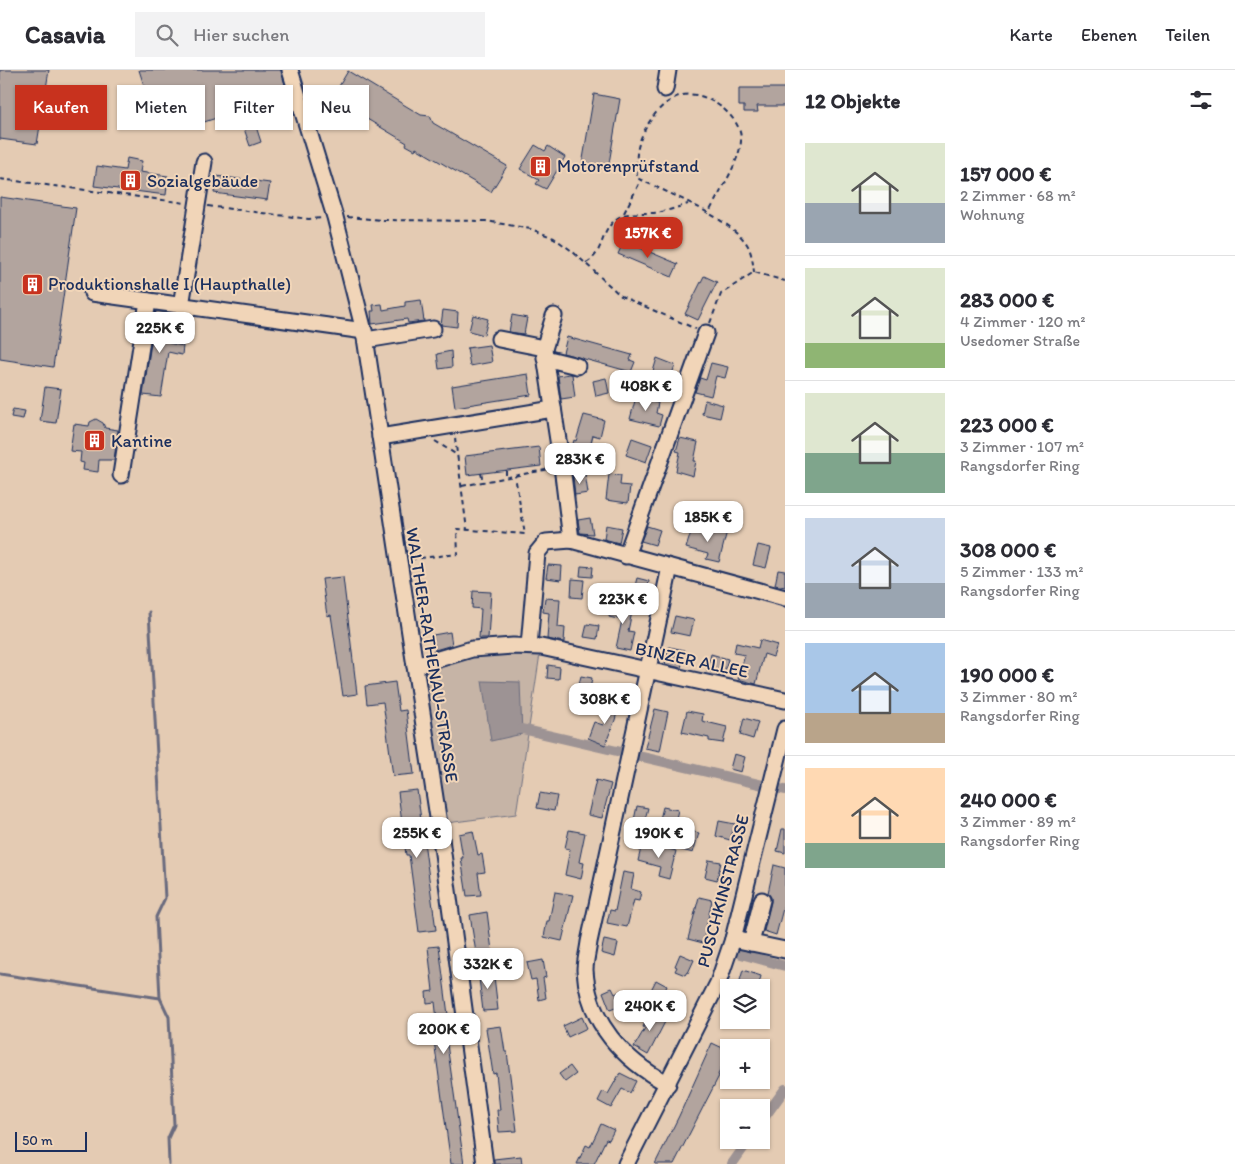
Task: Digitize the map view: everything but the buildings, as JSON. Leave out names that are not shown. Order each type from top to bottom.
[{"type":"street","name":"WALTHER-RATHENAU-STRASSE","points":[[290,70],[336,217],[365,335],[440,834],[485,1164]]},
{"type":"street","points":[[665,89],[668,70]]},
{"type":"street","points":[[181,306],[204,162]]},
{"type":"street","points":[[92,294],[365,335],[433,329]]},
{"type":"street","points":[[121,475],[148,301]]},
{"type":"street","points":[[554,316],[545,353],[571,540]]},
{"type":"street","points":[[626,556],[706,333]]},
{"type":"street","points":[[500,339],[545,353],[577,366]]},
{"type":"street","points":[[380,437],[553,408]]},
{"type":"street","points":[[529,646],[537,553],[546,542],[571,540],[785,598]]},
{"type":"street","points":[[668,1084],[642,1069],[608,1037],[595,1014],[585,968],[670,567]]},
{"type":"street","name":"BINZER ALLEE","points":[[415,666],[472,649],[541,647],[785,700]]},
{"type":"street","name":"PUSCHKINSTRASSE","points":[[626,1164],[718,984],[733,939],[785,729]]},
{"type":"street","points":[[752,943],[762,900]]},
{"type":"street","points":[[733,939],[785,950]]},
{"type":"path","points":[[708,214],[734,163],[741,140],[736,122],[721,105],[702,96],[681,95],[662,105],[645,130],[637,152],[637,178],[708,214],[742,238],[749,248],[754,272]]},
{"type":"path","points":[[0,179],[309,219],[336,217],[382,220],[486,221],[531,229],[554,238],[572,251],[620,296],[706,333],[721,294],[754,272],[785,281]]},
{"type":"path","points":[[586,263],[597,255],[608,228],[623,214],[641,180]]},
{"type":"path","points":[[623,214],[656,213],[688,204]]},
{"type":"path","points":[[453,425],[467,530]]},
{"type":"path","points":[[434,441],[458,455]]},
{"type":"path","points":[[462,486],[562,466]]},
{"type":"path","points":[[530,467],[530,473]]},
{"type":"path","points":[[506,470],[506,478]]},
{"type":"path","points":[[481,473],[482,482]]},
{"type":"path","points":[[398,561],[458,554],[457,529],[525,534],[515,476]]},
{"type":"shaded area","points":[[541,647],[516,814],[439,824],[415,666],[472,649]]},
{"type":"shaded area","points":[[482,681],[520,682],[522,734],[491,741]]},
{"type":"waterway","points":[[149,612],[165,898],[156,917],[160,998],[169,1017],[174,1125],[168,1138],[169,1164]]},
{"type":"waterway","points":[[522,729],[785,790]]},
{"type":"waterway","points":[[741,954],[785,966]]},
{"type":"waterway","points":[[0,974],[160,998]]},
{"type":"waterway","points":[[770,1110],[785,1089]]},
{"type":"waterway","points":[[732,1164],[743,1149]]},
{"type":"place","name":"Motorenprüfstand","points":[[541,166]]},
{"type":"place","name":"Sozialgebäude","points":[[131,181]]},
{"type":"place","name":"Produktionshalle I (Haupthalle)","points":[[32,284]]},
{"type":"place","name":"Kantine","points":[[95,441]]}]
